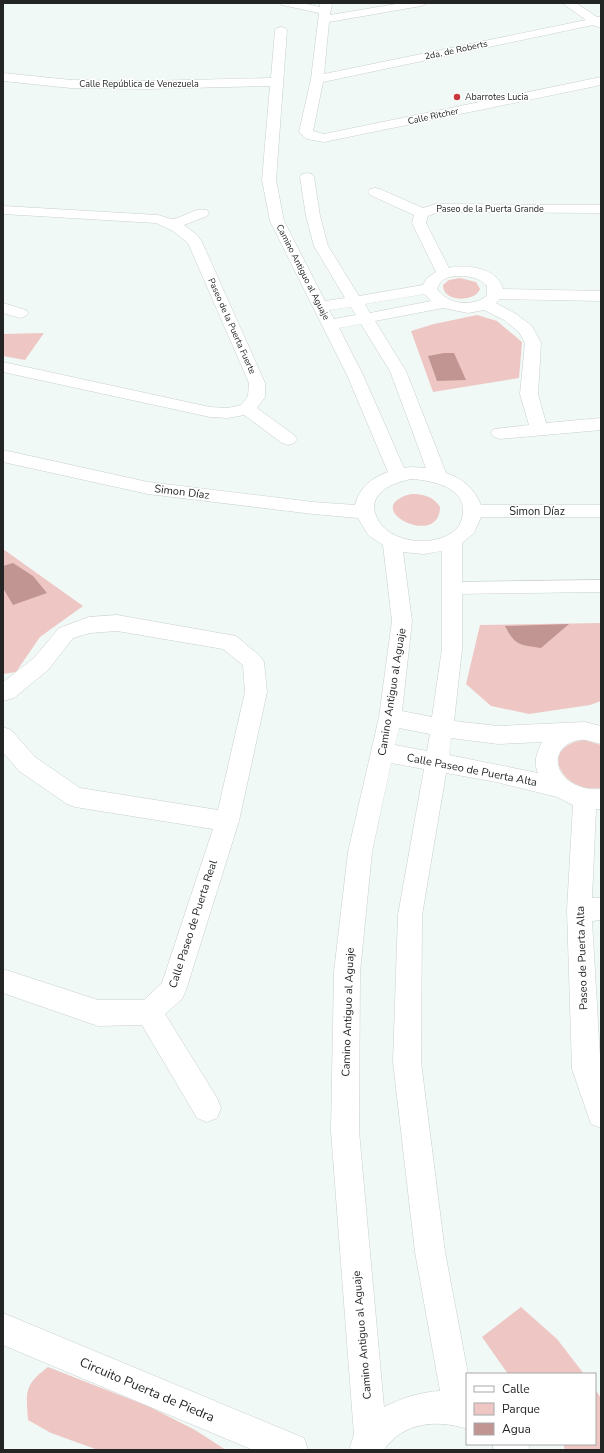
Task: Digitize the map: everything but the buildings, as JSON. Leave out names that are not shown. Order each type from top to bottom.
[{"type":"street","points":[[284,7],[325,11],[422,3]]},
{"type":"street","points":[[568,3],[599,22]]},
{"type":"street","points":[[317,79],[325,11]]},
{"type":"street","name":"2da. de Roberts","points":[[317,79],[599,22]]},
{"type":"street","name":"Camino Antiguo al Aguaje","points":[[281,30],[269,180],[278,221],[290,249],[356,375],[398,476]]},
{"type":"street","name":"Calle República de Venezuela","points":[[3,77],[86,84],[148,85],[276,82]]},
{"type":"street","name":"Calle Ritcher","points":[[317,79],[306,132],[312,136],[324,138],[601,81]]},
{"type":"street","points":[[307,177],[313,216],[322,246],[398,371],[438,477]]},
{"type":"street","points":[[375,192],[422,213]]},
{"type":"street","name":"Paseo de la Puerta Grande","points":[[444,273],[419,223],[422,213],[436,208],[601,209]]},
{"type":"street","name":"Paseo de la Puerta Fuerte","points":[[3,210],[158,219],[173,224],[186,232],[195,242],[257,383],[256,397],[247,409]]},
{"type":"street","points":[[173,224],[202,213]]},
{"type":"street","points":[[290,249],[322,246]]},
{"type":"street","points":[[490,299],[495,288],[485,276],[465,271],[444,273],[430,282],[429,289],[436,299],[444,303],[465,308],[490,299],[601,296]]},
{"type":"street","points":[[320,307],[429,289]]},
{"type":"street","points":[[490,299],[526,329],[533,343],[529,394],[539,429]]},
{"type":"street","points":[[330,325],[444,303]]},
{"type":"street","points":[[3,308],[20,313]]},
{"type":"street","points":[[3,367],[210,412],[228,413],[247,409],[288,439]]},
{"type":"street","points":[[500,433],[601,424]]},
{"type":"street","name":"Simon Díaz","points":[[3,456],[148,488],[313,508],[364,512]]},
{"type":"street","points":[[418,474],[438,477],[459,487],[471,502],[474,511],[468,528],[452,541],[438,546],[423,548],[406,546],[392,541],[378,533],[369,524],[364,512],[366,500],[372,490],[383,481],[398,476],[418,474]]},
{"type":"street","name":"Simon Díaz","points":[[474,511],[601,511]]},
{"type":"street","name":"Camino Antiguo al Aguaje","points":[[368,1444],[345,1131],[346,972],[360,852],[390,716],[402,621],[392,541]]},
{"type":"street","points":[[368,1444],[397,1417],[427,1407],[463,1412],[430,1252],[407,1062],[410,915],[442,728],[452,649],[452,541]]},
{"type":"street","name":"Calle Paseo de Puerta Real","points":[[3,693],[41,664],[66,633],[89,625],[117,623],[228,642],[253,662],[256,692],[227,821],[172,990],[149,1012]]},
{"type":"street","points":[[390,716],[442,728],[498,735],[585,731],[601,735]]},
{"type":"street","points":[[573,732],[562,735],[553,742],[548,750],[546,759],[547,769],[552,779],[561,788],[572,794],[593,799]]},
{"type":"street","points":[[3,736],[27,764],[74,797],[227,821]]},
{"type":"street","name":"Calle Paseo de Puerta Alta","points":[[383,752],[496,773],[561,788]]},
{"type":"street","name":"Paseo de Puerta Alta","points":[[593,799],[586,1069],[601,1114]]},
{"type":"street","points":[[3,981],[98,1013],[149,1012],[207,1108]]},
{"type":"street","name":"Circuito Puerta de Piedra","points":[[3,1329],[292,1450]]},
{"type":"lane","points":[[452,588],[601,586]]},
{"type":"green space","points":[[460,278],[476,282],[480,289],[477,294],[472,297],[459,299],[448,295],[444,291],[443,285],[449,280]]},
{"type":"green space","points":[[477,315],[497,321],[522,342],[519,378],[433,392],[411,331],[434,324]]},
{"type":"green space","points":[[44,333],[25,360],[3,356],[3,334]]},
{"type":"green space","points":[[411,494],[420,494],[434,500],[440,507],[437,519],[428,525],[417,525],[405,522],[396,516],[393,508],[397,500]]},
{"type":"green space","points":[[3,549],[83,606],[40,637],[16,672],[3,674]]},
{"type":"green space","points":[[601,623],[601,701],[590,705],[529,714],[491,706],[466,684],[480,625]]},
{"type":"green space","points":[[584,740],[601,745],[601,788],[587,788],[575,784],[566,777],[560,769],[558,760],[561,751],[570,744]]},
{"type":"green space","points":[[521,1307],[557,1339],[583,1373],[507,1373],[482,1337]]},
{"type":"green space","points":[[48,1367],[150,1407],[195,1430],[226,1450],[98,1450],[51,1433],[28,1420],[27,1402],[28,1390],[34,1379]]},
{"type":"green space","points":[[596,1390],[601,1398],[601,1450],[565,1450],[563,1445],[596,1445]]},
{"type":"water","points":[[454,353],[466,380],[437,381],[428,356]]},
{"type":"water","points":[[13,563],[33,576],[47,593],[13,605],[3,588],[3,566]]},
{"type":"water","points":[[569,624],[541,648],[523,645],[515,641],[505,626]]},
{"type":"place","name":"Abarrotes Lucia","points":[[457,97]]}]
